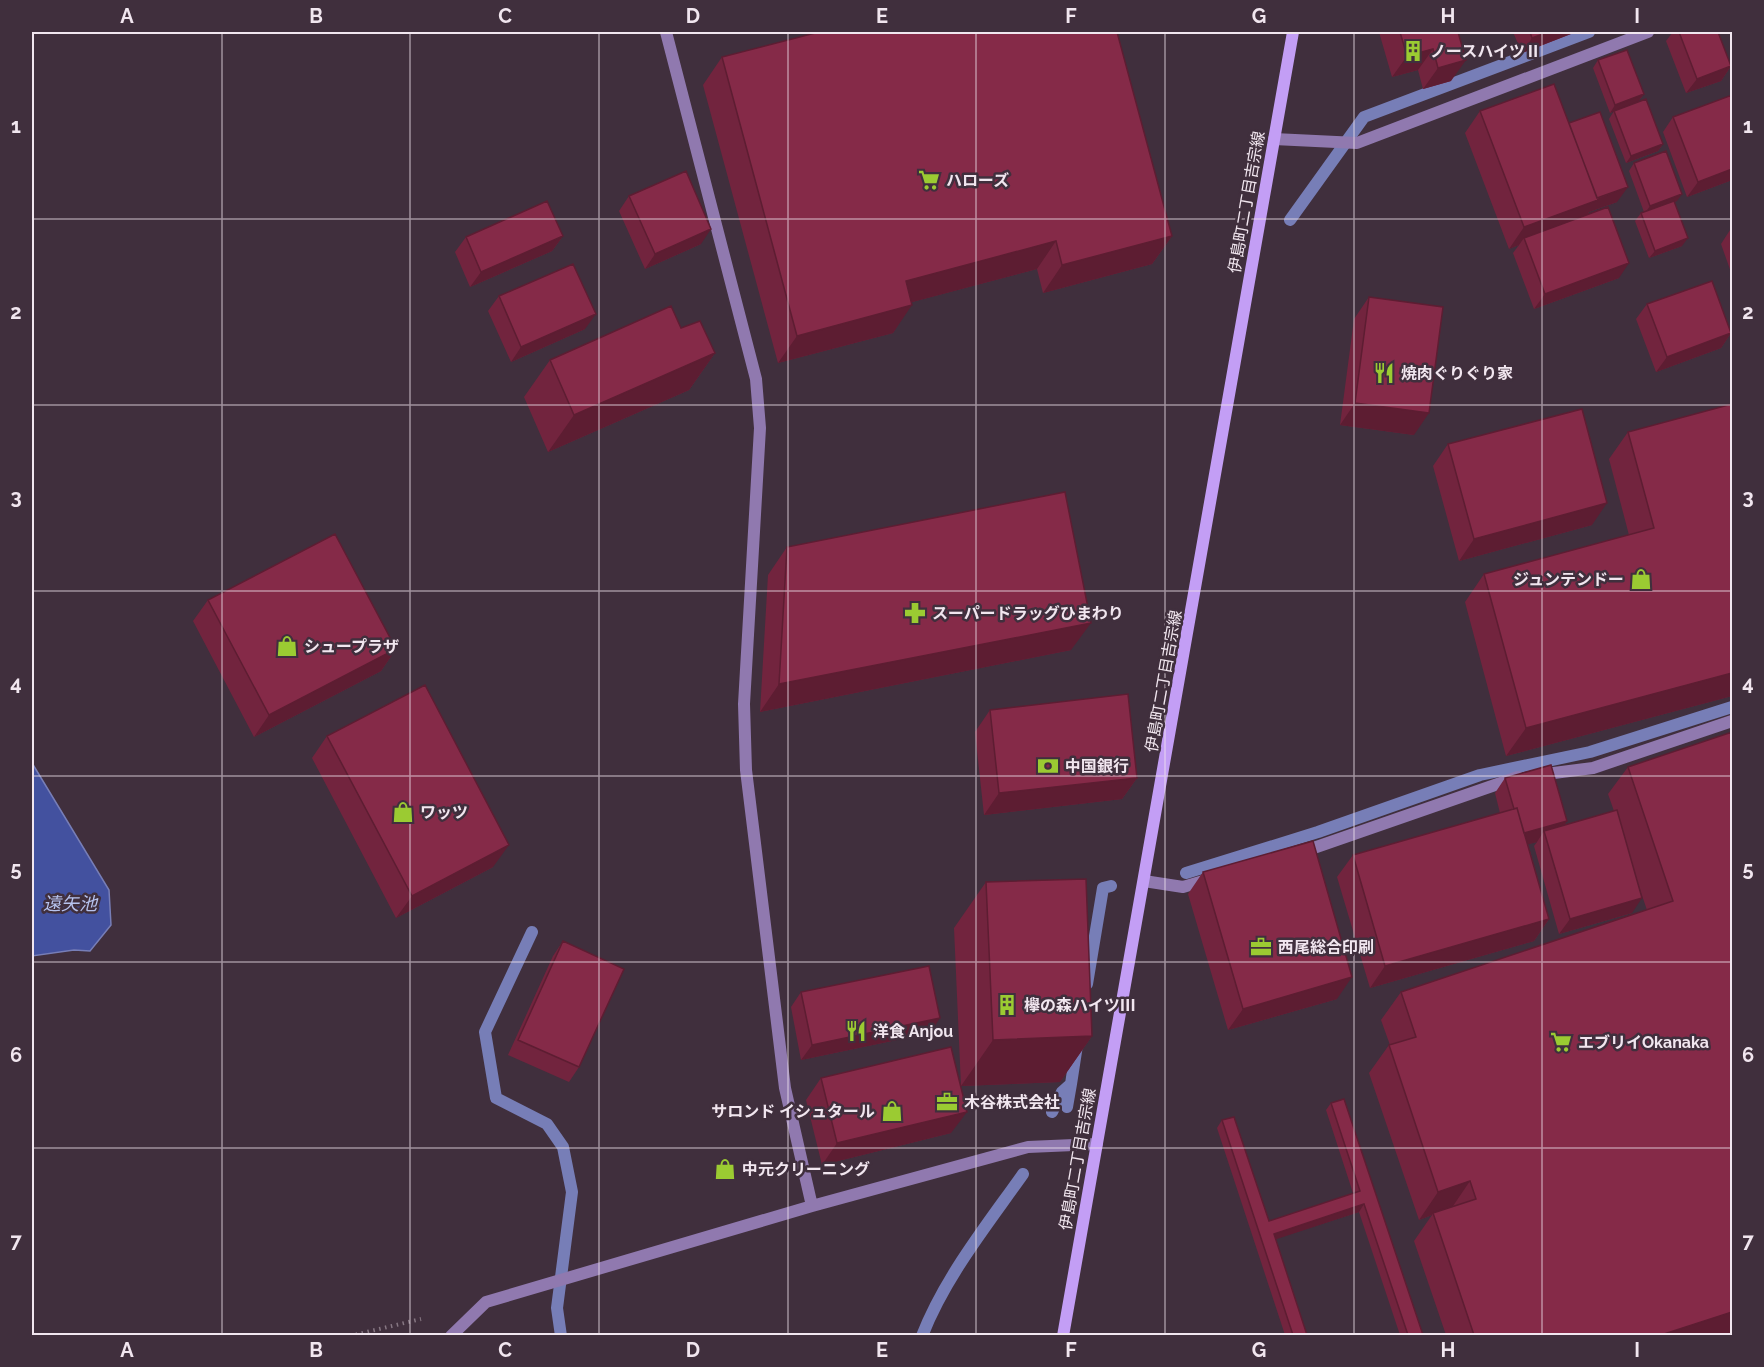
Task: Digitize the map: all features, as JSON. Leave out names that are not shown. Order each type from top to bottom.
[{"type":"street","points":[[666,32],[756,379],[760,428],[744,705],[746,770],[785,1088],[812,1206]]},
{"type":"street","name":"伊島町二丁目吉宗線","points":[[1063,1335],[1293,32]]},
{"type":"street","points":[[1274,139],[1357,143],[1648,32]]},
{"type":"street","points":[[1294,855],[1483,788],[1520,777],[1593,768],[1732,721]]},
{"type":"street","points":[[1144,881],[1183,888],[1228,874]]},
{"type":"street","points":[[451,1335],[486,1302],[812,1206],[1028,1147],[1097,1144]]},
{"type":"path","points":[[350,1335],[422,1319]]},
{"type":"water","name":"遠矢池","points":[[32,763],[109,890],[111,925],[90,951],[74,950],[32,956]]},
{"type":"building","name":"ハローズ","points":[[819,32],[1117,32],[1172,236],[1062,265],[1056,241],[906,281],[912,305],[797,336],[722,57]]},
{"type":"building","points":[[1400,32],[1458,32],[1466,60],[1438,68],[1433,49],[1407,56]]},
{"type":"building","points":[[1530,32],[1548,32],[1532,38]]},
{"type":"building","points":[[1679,32],[1718,32],[1731,66],[1697,79]]},
{"type":"building","points":[[1627,50],[1644,94],[1615,105],[1598,60]]},
{"type":"building","points":[[1554,84],[1598,200],[1524,227],[1480,111]]},
{"type":"building","points":[[1732,95],[1732,169],[1698,182],[1673,117]]},
{"type":"building","points":[[1646,99],[1663,144],[1631,156],[1614,111]]},
{"type":"building","points":[[1600,112],[1628,187],[1597,198],[1569,123]]},
{"type":"building","points":[[1666,151],[1682,194],[1650,206],[1634,163]]},
{"type":"building","points":[[686,171],[711,229],[655,254],[629,196]]},
{"type":"building","points":[[547,201],[563,236],[481,272],[466,237]]},
{"type":"building","points":[[1674,201],[1688,238],[1655,251],[1641,213]]},
{"type":"building","points":[[1608,207],[1629,263],[1545,294],[1524,238]]},
{"type":"building","points":[[573,264],[596,314],[521,347],[499,296]]},
{"type":"building","points":[[1712,281],[1731,333],[1667,357],[1647,304]]},
{"type":"building","points":[[1369,297],[1443,307],[1429,413],[1355,403]]},
{"type":"building","points":[[671,306],[681,328],[700,321],[715,353],[574,415],[550,360]]},
{"type":"building","name":"ジュンテンドー","points":[[1732,404],[1732,673],[1526,728],[1484,574],[1654,528],[1628,432]]},
{"type":"building","points":[[1582,409],[1607,503],[1474,539],[1448,444]]},
{"type":"building","name":"スーパードラッグひまわり","points":[[1065,492],[1091,623],[779,684],[787,547]]},
{"type":"building","name":"シュープラザ","points":[[335,534],[396,649],[269,715],[208,600]]},
{"type":"building","name":"ワッツ","points":[[425,685],[509,845],[412,896],[327,736]]},
{"type":"building","name":"中国銀行","points":[[1128,694],[1137,778],[999,793],[990,710]]},
{"type":"building","name":"エブリイOkanaka","points":[[1732,732],[1732,1312],[1661,1335],[1474,1335],[1433,1213],[1476,1199],[1470,1181],[1438,1192],[1389,1045],[1416,1037],[1401,992],[1673,901],[1628,767]]},
{"type":"building","points":[[1551,765],[1567,821],[1524,833],[1505,778]]},
{"type":"building","points":[[1517,808],[1549,919],[1385,966],[1353,855]]},
{"type":"building","points":[[1617,810],[1642,898],[1570,919],[1544,831]]},
{"type":"building","points":[[1313,841],[1352,977],[1243,1009],[1203,872]]},
{"type":"building","points":[[1086,879],[1092,1036],[993,1040],[986,882]]},
{"type":"building","points":[[563,941],[624,969],[579,1067],[518,1040]]},
{"type":"building","points":[[929,966],[940,1018],[812,1045],[801,992]]},
{"type":"building","points":[[951,1047],[967,1112],[837,1143],[821,1078]]},
{"type":"building","points":[[1344,1099],[1423,1335],[1408,1335],[1364,1204],[1274,1234],[1307,1335],[1293,1335],[1222,1120],[1234,1117],[1269,1221],[1360,1191],[1331,1103]]},
{"type":"waterway","points":[[1290,220],[1364,117],[1589,32]]},
{"type":"waterway","points":[[1186,873],[1318,832],[1480,775],[1590,752],[1732,707]]},
{"type":"waterway","points":[[1087,984],[1103,888],[1111,886]]},
{"type":"waterway","points":[[532,932],[485,1032],[496,1098],[547,1124],[563,1147],[572,1192],[557,1308],[561,1336]]},
{"type":"waterway","points":[[1052,1112],[1062,1092],[1071,1084],[1077,1045]]},
{"type":"waterway","points":[[1067,1107],[1071,1084]]},
{"type":"waterway","points":[[922,1336],[931,1314],[955,1272],[1023,1174]]},
{"type":"place","name":"ノースハイツⅡ","points":[[1413,51]]},
{"type":"place","name":"ハローズ","points":[[929,180]]},
{"type":"place","name":"焼肉ぐりぐり家","points":[[1384,373]]},
{"type":"place","name":"ジュンテンドー","points":[[1641,579]]},
{"type":"place","name":"スーパードラッグひまわり","points":[[915,613]]},
{"type":"place","name":"シュープラザ","points":[[287,646]]},
{"type":"place","name":"中国銀行","points":[[1048,766]]},
{"type":"place","name":"ワッツ","points":[[403,812]]},
{"type":"place","name":"西尾総合印刷","points":[[1261,947]]},
{"type":"place","name":"欅の森ハイツⅢ","points":[[1007,1005]]},
{"type":"place","name":"洋食 Anjou","points":[[856,1031]]},
{"type":"place","name":"エブリイOkanaka","points":[[1561,1042]]},
{"type":"place","name":"木谷株式会社","points":[[947,1102]]},
{"type":"place","name":"サロンド イシュタール","points":[[892,1111]]},
{"type":"place","name":"中元クリーニング","points":[[725,1169]]}]
